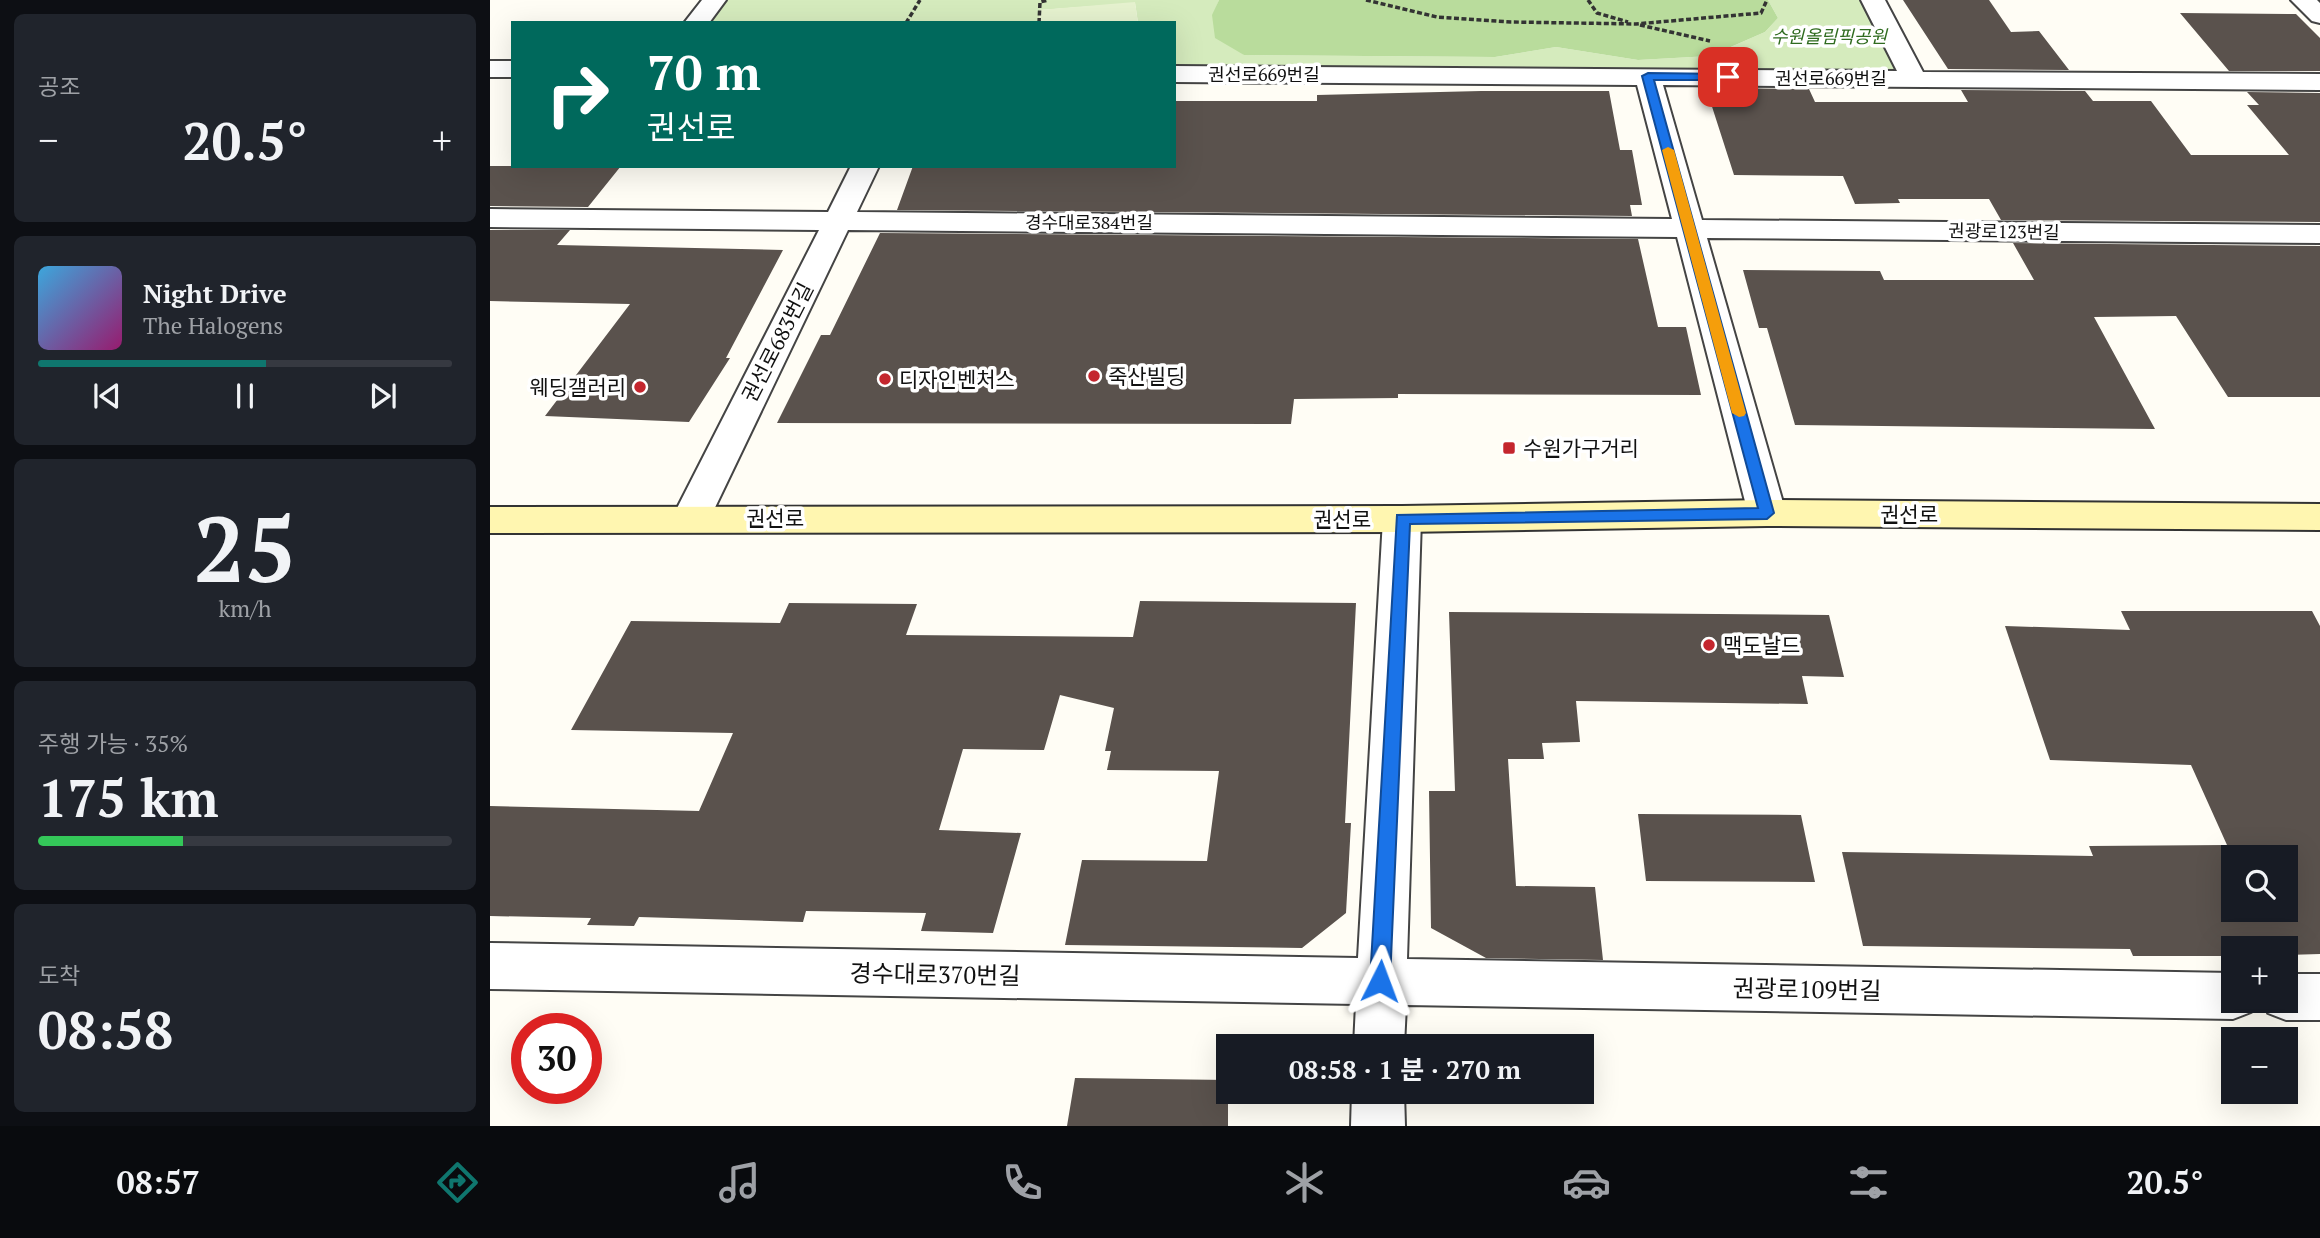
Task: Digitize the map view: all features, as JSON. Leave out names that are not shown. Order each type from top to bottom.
[{"type":"street","points":[[698,21],[714,0]]},
{"type":"street","points":[[1873,0],[1914,79]]},
{"type":"street","points":[[2303,0],[2320,16]]},
{"type":"street","points":[[490,69],[511,69]]},
{"type":"street","name":"권선로669번길","points":[[1176,74],[2320,82]]},
{"type":"street","points":[[1648,76],[1767,513]]},
{"type":"street","name":"권선로683번길","points":[[691,518],[864,168]]},
{"type":"street","name":"경수대로384번길","points":[[490,218],[1689,227]]},
{"type":"street","name":"권광로123번길","points":[[1689,227],[2320,234]]},
{"type":"street","name":"권선로","points":[[490,520],[1402,519],[1767,513],[2320,517]]},
{"type":"street","points":[[1379,1034],[1402,519]]},
{"type":"street","name":"경수대로370번길","points":[[490,966],[1380,981]]},
{"type":"street","name":"권광로109번길","points":[[1380,981],[2221,996]]},
{"type":"street","points":[[2298,997],[2320,997]]},
{"type":"street","points":[[1378,1104],[1378,1126]]},
{"type":"path","points":[[907,21],[920,0]]},
{"type":"path","points":[[1039,21],[1040,2],[1048,0]]},
{"type":"path","points":[[1366,0],[1437,17],[1511,22],[1636,24],[1761,13],[1767,0]]},
{"type":"path","points":[[1588,0],[1597,13],[1711,41]]},
{"type":"green space","name":"수원올림픽공원","points":[[726,0],[1219,0],[1213,15],[1244,55],[1495,57],[1556,47],[1638,60],[1710,56],[1765,32],[1778,18],[1768,0],[1869,0],[1912,75],[1176,69],[1176,21],[1138,21],[1135,3],[1040,10],[1039,21],[710,21]]},
{"type":"green space","points":[[1219,0],[1768,0],[1778,18],[1765,32],[1710,56],[1638,60],[1556,47],[1495,57],[1244,55],[1215,38],[1212,15]]},
{"type":"green space","points":[[1135,2],[1138,21],[1039,21],[1039,10]]},
{"type":"building","points":[[1903,0],[1989,0],[2011,32],[2039,31],[2069,70],[1948,69]]},
{"type":"building","points":[[2180,13],[2296,14],[2320,38],[2320,71],[2229,71]]},
{"type":"building","points":[[1706,88],[1809,89],[1815,102],[1968,102],[1961,90],[2085,91],[2093,101],[2151,101],[2191,155],[2289,155],[2247,105],[2259,105],[2247,92],[2320,93],[2320,222],[2001,220],[1989,199],[1898,199],[1900,203],[1855,204],[1843,176],[1734,175]]},
{"type":"building","points":[[1609,91],[1620,150],[1632,150],[1642,205],[1630,205],[1632,216],[897,210],[912,168],[1176,168],[1176,101],[1317,101],[1317,95]]},
{"type":"building","points":[[490,166],[619,168],[588,207],[490,206]]},
{"type":"building","points":[[490,230],[570,230],[557,245],[783,250],[726,358],[730,358],[689,422],[545,416],[630,304],[490,301]]},
{"type":"building","points":[[880,233],[1638,239],[1658,327],[1686,327],[1701,395],[1398,394],[1398,398],[1294,399],[1291,424],[777,423],[821,335],[830,335]]},
{"type":"building","points":[[2013,243],[2320,246],[2320,397],[2228,397],[2176,316],[2094,317],[2155,429],[1795,425],[1767,328],[1759,328],[1743,270],[1880,271],[1884,280],[2034,280]]},
{"type":"building","points":[[1140,601],[1356,603],[1345,823],[1351,823],[1346,913],[1302,948],[1065,945],[1082,860],[1207,861],[1219,771],[1107,770],[1111,751],[1105,751],[1114,708],[1060,695],[1044,750],[963,749],[939,830],[1021,833],[993,933],[921,931],[926,913],[806,911],[803,922],[639,917],[634,926],[587,925],[591,918],[490,916],[490,806],[699,811],[733,733],[571,730],[631,621],[780,623],[789,603],[917,604],[906,635],[1133,637]]},
{"type":"building","points":[[2121,611],[2312,611],[2320,626],[2320,954],[2298,955],[2298,936],[2221,936],[2221,956],[2133,956],[2130,949],[1863,946],[1842,852],[2093,856],[2089,846],[2221,845],[2221,922],[2298,922],[2298,845],[2227,845],[2191,765],[2050,760],[2005,626],[2130,630]]},
{"type":"building","points":[[1449,612],[1829,615],[1844,677],[1802,676],[1808,704],[1576,701],[1580,742],[1542,743],[1544,759],[1508,759],[1516,886],[1595,887],[1603,960],[1486,958],[1431,928],[1429,791],[1455,791]]},
{"type":"building","points":[[1638,814],[1801,815],[1815,882],[1646,881]]},
{"type":"building","points":[[1075,1078],[1216,1080],[1216,1104],[1228,1104],[1228,1126],[1067,1126]]},
{"type":"slow traffic","points":[[1668,150],[1739,413]]},
{"type":"place","name":"죽산빌딩","points":[[1094,376]]},
{"type":"place","name":"디자인벤처스","points":[[885,379]]},
{"type":"place","name":"웨딩갤러리","points":[[640,387]]},
{"type":"place","name":"수원가구거리","points":[[1509,448]]},
{"type":"place","name":"맥도날드","points":[[1709,645]]},
{"type":"route","points":[[1380,981],[1402,519],[1767,513],[1648,76],[1728,77]]}]
